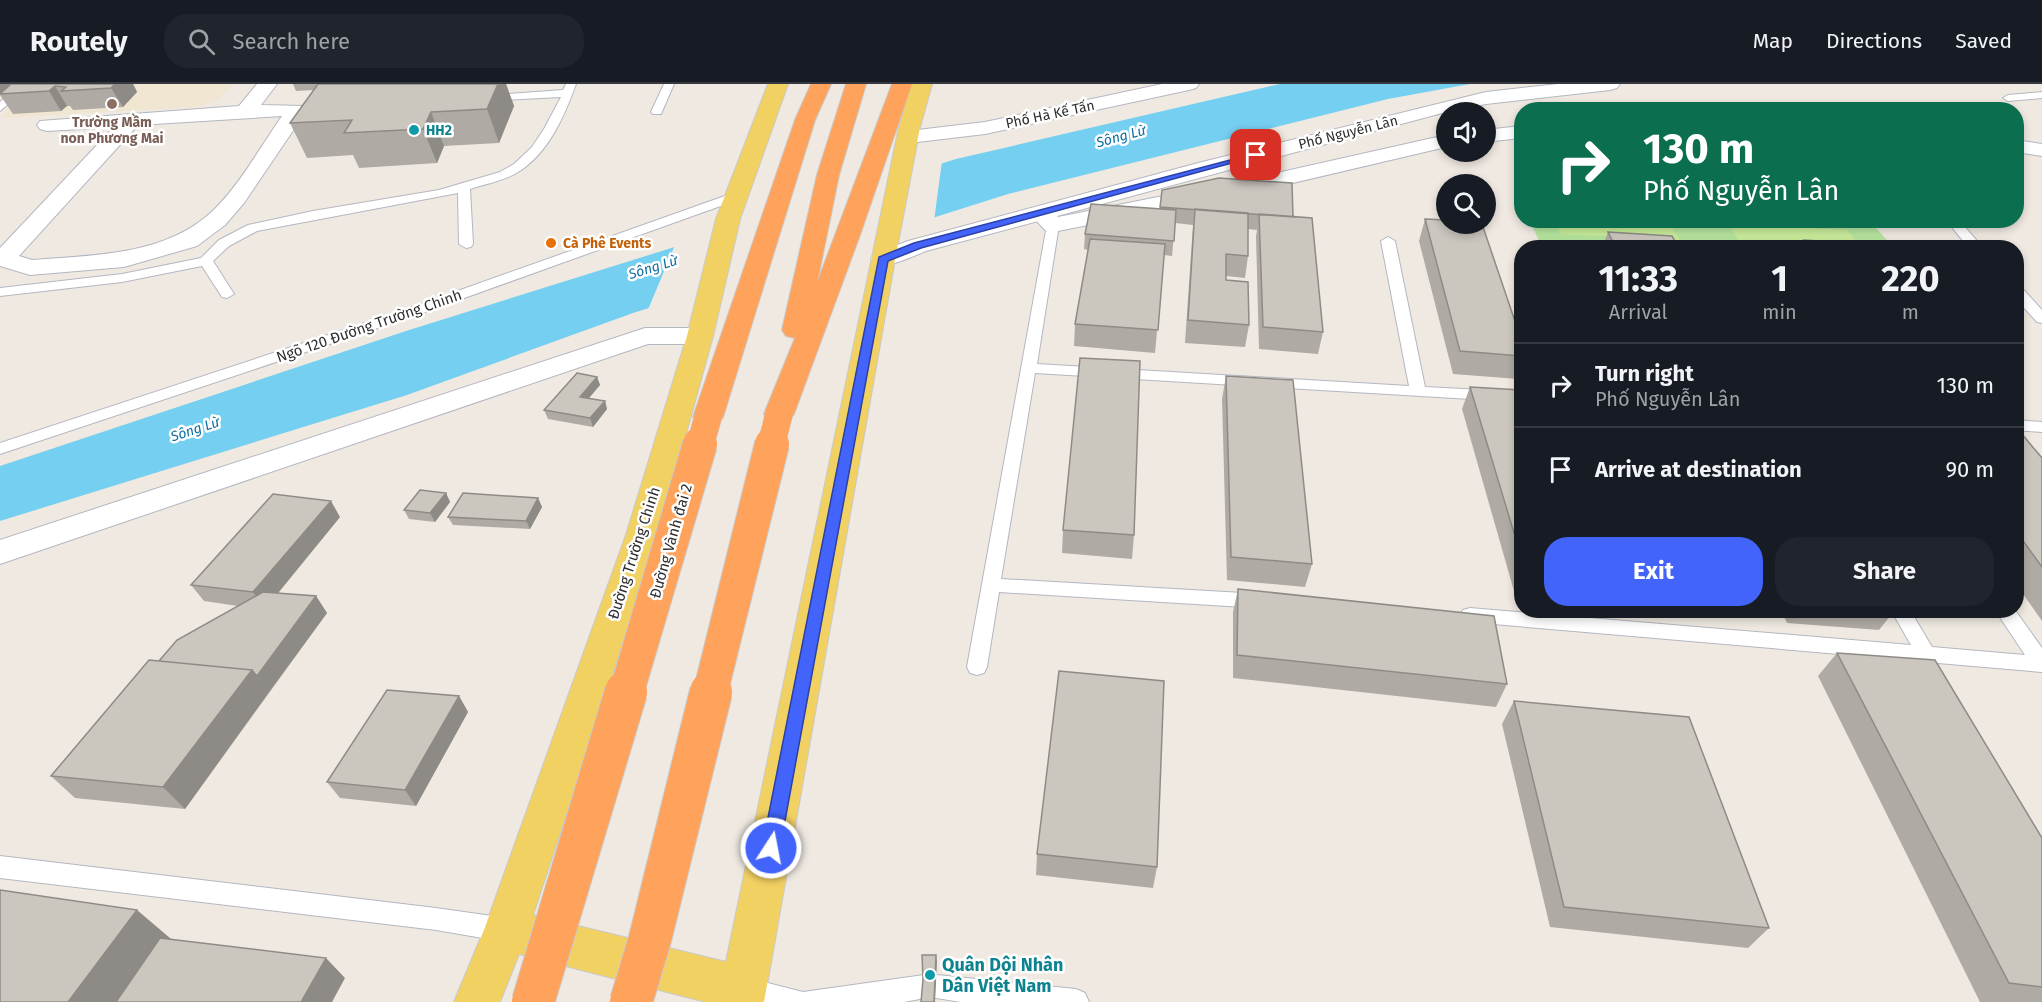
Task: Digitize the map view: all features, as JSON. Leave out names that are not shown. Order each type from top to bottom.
[{"type":"highway","points":[[708,417],[734,263],[785,128],[796,84]]},
{"type":"highway","name":"Đường Vành đai 2","points":[[533,1002],[708,417],[805,120],[820,84]]},
{"type":"highway","points":[[631,1002],[650,939],[779,414],[814,233],[842,122],[856,84]]},
{"type":"highway","points":[[779,414],[848,235],[916,85]]},
{"type":"main road","points":[[506,930],[743,995],[916,85]]},
{"type":"main road","name":"Đường Trường Chinh","points":[[477,1002],[506,930],[642,535],[700,336],[708,296],[732,207],[780,89]]},
{"type":"street","points":[[246,110],[267,84]]},
{"type":"street","name":"Phố Hà Kế Tấn","points":[[906,146],[1189,84]]},
{"type":"street","name":"Phố Nguyễn Lân","points":[[887,244],[917,246],[1047,219],[1210,167],[1486,98],[1610,84]]},
{"type":"street","points":[[47,125],[131,121],[246,110],[303,110],[217,220],[188,241],[124,260],[30,268],[3,259],[131,121]]},
{"type":"street","points":[[1496,135],[1514,133]]},
{"type":"street","points":[[1047,219],[1263,183],[1436,143]]},
{"type":"street","points":[[2024,147],[2042,150]]},
{"type":"street","points":[[0,552],[645,336],[700,336]]},
{"type":"lane","points":[[0,108],[27,84]]},
{"type":"lane","points":[[657,112],[669,84]]},
{"type":"lane","points":[[474,99],[569,88]]},
{"type":"lane","points":[[0,292],[122,278],[206,261],[219,244],[249,228],[336,210],[405,202],[464,188],[517,169],[547,137],[569,88]]},
{"type":"lane","points":[[2008,98],[2042,95]]},
{"type":"lane","points":[[464,188],[466,244]]},
{"type":"lane","name":"Ngõ 120 Đường Trường Chinh","points":[[0,449],[732,207]]},
{"type":"lane","points":[[977,667],[1029,368],[1047,219]]},
{"type":"lane","points":[[1959,228],[1970,240]]},
{"type":"lane","points":[[1388,241],[1418,390]]},
{"type":"lane","points":[[206,261],[228,294]]},
{"type":"lane","points":[[2024,299],[2042,319]]},
{"type":"lane","points":[[1029,368],[1514,397]]},
{"type":"lane","points":[[2024,426],[2042,427]]},
{"type":"lane","points":[[991,585],[1276,602]]},
{"type":"lane","points":[[1453,614],[2042,664]]},
{"type":"lane","points":[[1905,618],[1939,674]]},
{"type":"lane","points":[[2010,618],[2042,664]]},
{"type":"lane","points":[[0,867],[435,919],[506,930]]},
{"type":"lane","points":[[809,1002],[931,987],[1076,1002]]},
{"type":"lane","points":[[743,995],[797,1002]]},
{"type":"shaded area","name":"Trường Mầm non Phương Mai","points":[[39,84],[232,84],[218,100],[198,107],[0,118]]},
{"type":"green space","points":[[1533,228],[1876,228],[1887,240],[1539,240]]},
{"type":"green space","points":[[1558,228],[1672,228],[1680,240],[1561,234]]},
{"type":"green space","points":[[1731,228],[1847,230],[1855,240],[1738,240]]},
{"type":"water","name":"Sông Lừ","points":[[1280,84],[1470,84],[1388,99],[1008,194],[633,313],[407,395],[0,521],[0,466],[406,331],[956,159]]},
{"type":"pier","points":[[942,161],[934,221],[647,312],[675,245]]},
{"type":"building","points":[[11,84],[115,84],[111,88],[61,91],[66,87],[55,86],[49,91],[0,94]]},
{"type":"building","points":[[318,84],[498,84],[487,109],[431,112],[423,129],[344,133],[352,120],[290,123]]},
{"type":"building","points":[[1219,178],[1292,183],[1293,217],[1160,207],[1162,190]]},
{"type":"building","points":[[1091,204],[1176,210],[1174,241],[1085,234]]},
{"type":"building","points":[[1195,209],[1248,213],[1248,256],[1226,254],[1226,280],[1248,282],[1249,325],[1188,320]]},
{"type":"building","points":[[1259,214],[1312,218],[1323,332],[1263,327]]},
{"type":"building","points":[[1425,219],[1436,220],[1436,234],[1485,234],[1514,318],[1514,355],[1460,351]]},
{"type":"building","points":[[1608,232],[1672,236],[1674,240],[1612,240]]},
{"type":"building","points":[[1090,239],[1165,244],[1158,330],[1075,324]]},
{"type":"building","points":[[1080,358],[1140,361],[1134,535],[1063,530]]},
{"type":"building","points":[[577,373],[597,377],[580,397],[605,401],[590,418],[544,410]]},
{"type":"building","points":[[1226,376],[1293,380],[1312,564],[1231,557]]},
{"type":"building","points":[[1470,387],[1514,390],[1514,533]]},
{"type":"building","points":[[2024,437],[2042,458],[2042,567],[2024,542]]},
{"type":"building","points":[[420,490],[446,493],[430,513],[404,510]]},
{"type":"building","points":[[463,493],[538,498],[526,521],[448,517]]},
{"type":"building","points":[[273,494],[331,501],[253,592],[191,585]]},
{"type":"building","points":[[1238,589],[1494,616],[1507,684],[1237,655]]},
{"type":"building","points":[[263,592],[316,596],[257,676],[252,670],[159,661],[177,640]]},
{"type":"building","points":[[1837,653],[1935,660],[2042,838],[2042,987],[2009,983]]},
{"type":"building","points":[[149,660],[252,670],[163,787],[51,776]]},
{"type":"building","points":[[1059,671],[1164,681],[1157,867],[1037,854]]},
{"type":"building","points":[[387,690],[459,696],[405,790],[327,782]]},
{"type":"building","points":[[1514,701],[1689,717],[1769,928],[1564,907]]},
{"type":"building","points":[[0,890],[137,910],[68,1002],[0,1002]]},
{"type":"building","points":[[160,938],[326,958],[301,1002],[116,1002]]},
{"type":"building","name":"Quân Dội Nhân Dân Việt Nam","points":[[922,955],[936,955],[934,1002],[921,1002]]},
{"type":"place","name":"Trường Mầm non Phương Mai","points":[[112,104]]},
{"type":"place","name":"HH2","points":[[414,130]]},
{"type":"place","name":"Cà Phê Events","points":[[551,243]]},
{"type":"place","name":"Quân Dội Nhân Dân Việt Nam","points":[[930,975]]},
{"type":"route","points":[[771,848],[883,259],[917,246],[1256,155]]}]
